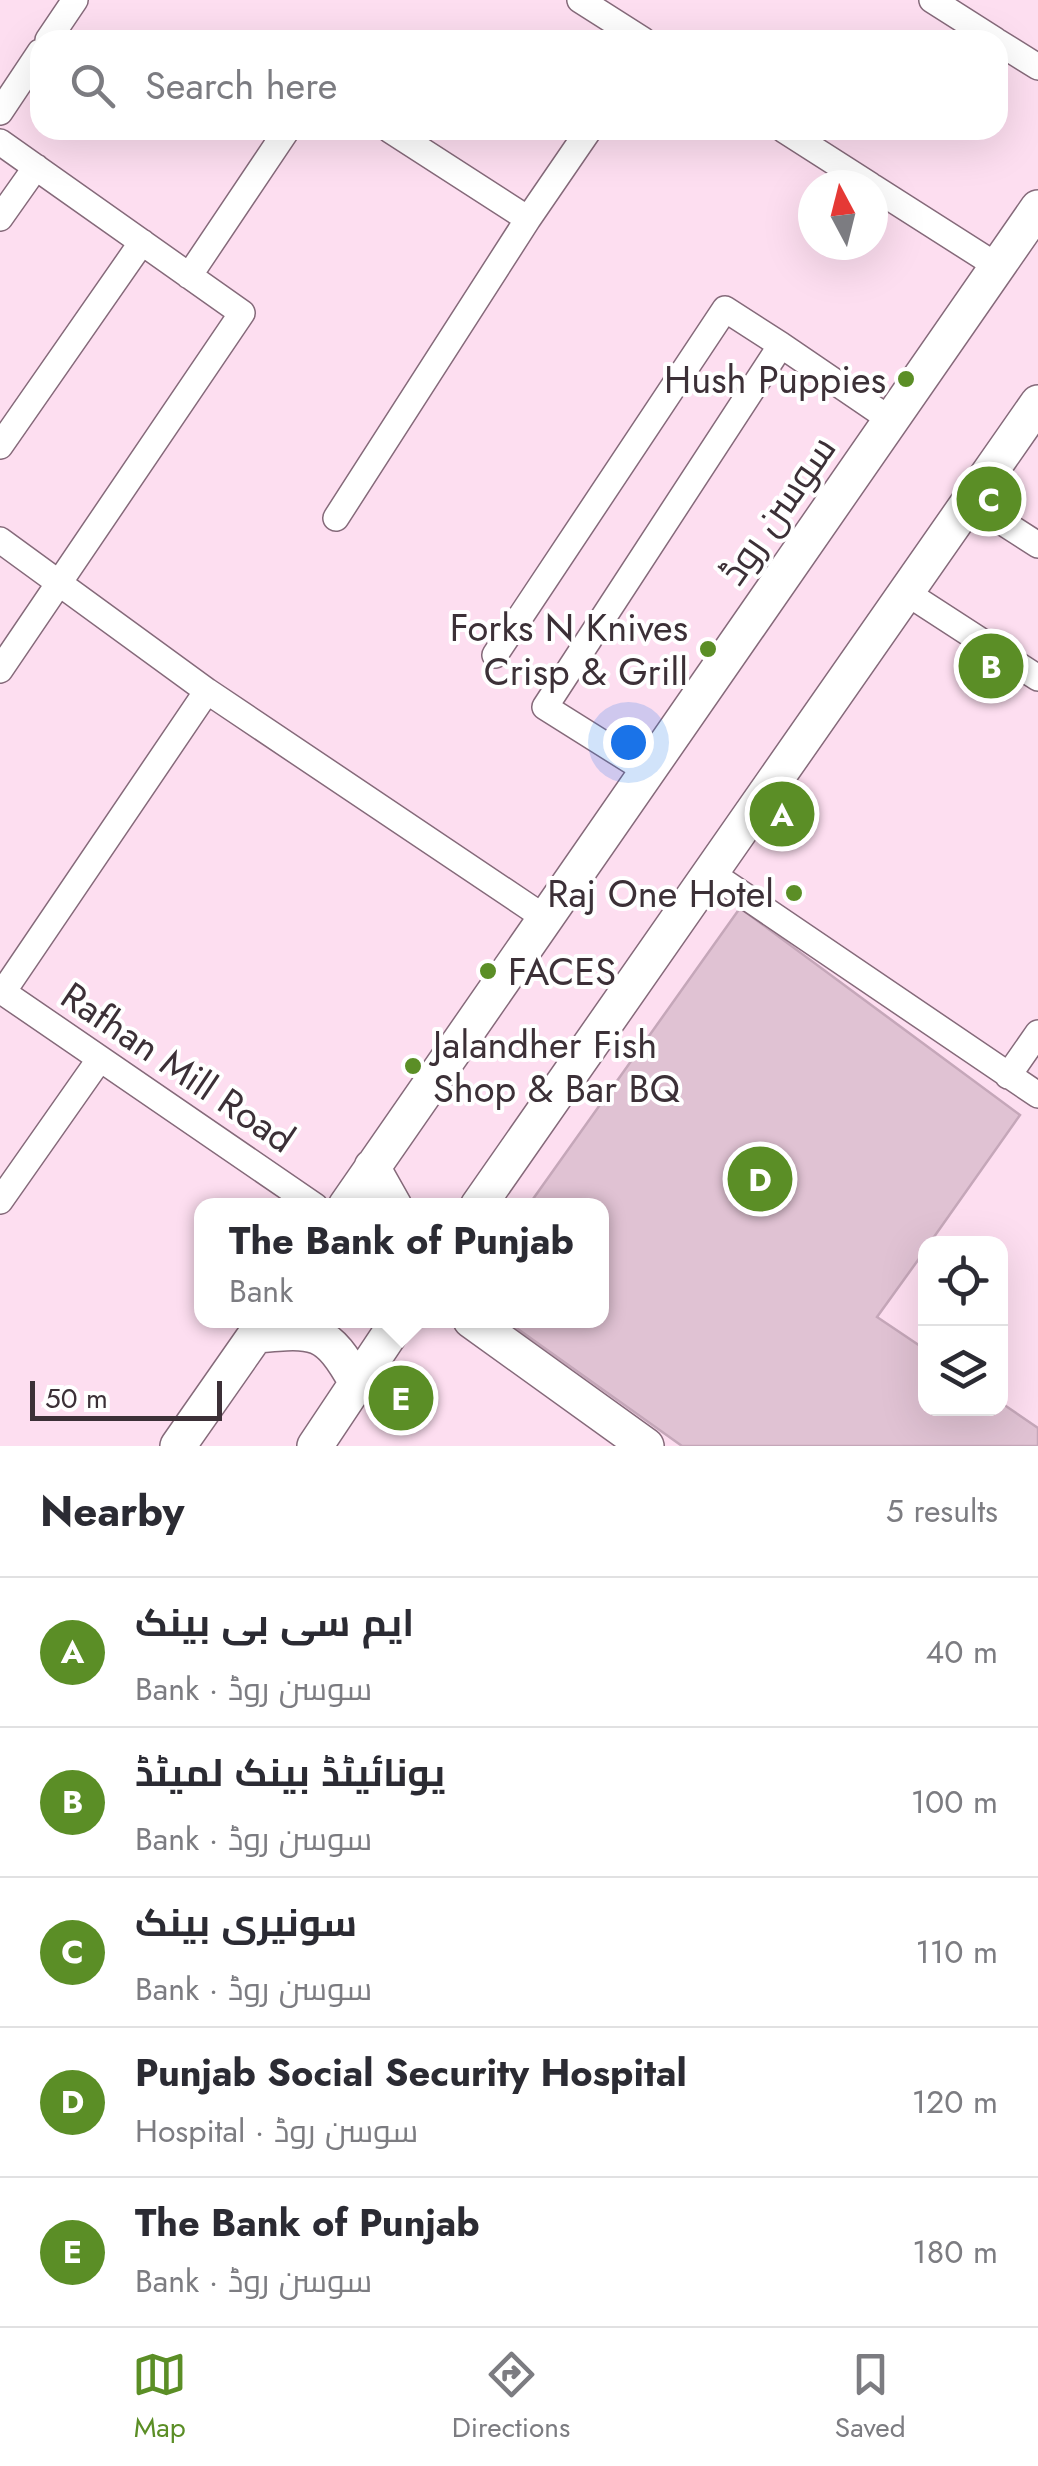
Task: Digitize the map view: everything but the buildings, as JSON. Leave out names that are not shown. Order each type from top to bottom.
[{"type":"street","points":[[55,30],[75,0]]},
{"type":"street","points":[[580,0],[627,30]]},
{"type":"street","points":[[932,0],[980,30]]},
{"type":"street","points":[[1008,48],[1038,67]]},
{"type":"street","points":[[0,112],[30,67]]},
{"type":"street","points":[[189,276],[280,140]]},
{"type":"street","points":[[406,140],[528,219]]},
{"type":"street","points":[[336,518],[583,140]]},
{"type":"street","points":[[800,140],[847,170]]},
{"type":"street","points":[[0,142],[242,314],[0,670]]},
{"type":"street","points":[[0,218],[36,167]]},
{"type":"street","points":[[888,196],[998,266]]},
{"type":"street","name":"سوسن روڈ","points":[[351,1198],[1038,208]]},
{"type":"street","points":[[0,446],[142,242]]},
{"type":"street","points":[[495,654],[726,309],[891,420]]},
{"type":"street","points":[[647,771],[545,707],[781,345]]},
{"type":"street","points":[[484,1198],[1038,403]]},
{"type":"street","points":[[971,502],[1038,545]]},
{"type":"street","points":[[0,540],[207,691],[545,918]]},
{"type":"street","points":[[907,593],[1038,678]]},
{"type":"street","points":[[2,991],[207,691]]},
{"type":"street","points":[[712,873],[1038,1095]]},
{"type":"street","name":"Rafhan Mill Road","points":[[2,991],[302,1198]]},
{"type":"street","points":[[1008,1076],[1038,1033]]},
{"type":"street","points":[[0,1201],[99,1060]]},
{"type":"street","points":[[372,1168],[389,1198]]},
{"type":"street","points":[[178,1446],[261,1328],[324,1337],[339,1352],[357,1383]]},
{"type":"street","points":[[315,1446],[393,1328]]},
{"type":"street","points":[[482,1328],[646,1446]]},
{"type":"place","name":"Hush Puppies","points":[[906,379]]},
{"type":"place","name":"سونیری بینک","points":[[989,499]]},
{"type":"place","name":"Forks N Knives Crisp & Grill","points":[[708,649]]},
{"type":"place","name":"یونائیٹڈ بینک لمیٹڈ","points":[[991,666]]},
{"type":"place","name":"ایم سی بی بینک","points":[[782,814]]},
{"type":"place","name":"Raj One Hotel","points":[[794,893]]},
{"type":"place","name":"FACES","points":[[488,971]]},
{"type":"place","name":"Jalandher Fish Shop & Bar BQ","points":[[413,1066]]},
{"type":"place","name":"Punjab Social Security Hospital","points":[[760,1179]]},
{"type":"place","name":"The Bank of Punjab","points":[[401,1398]]}]
